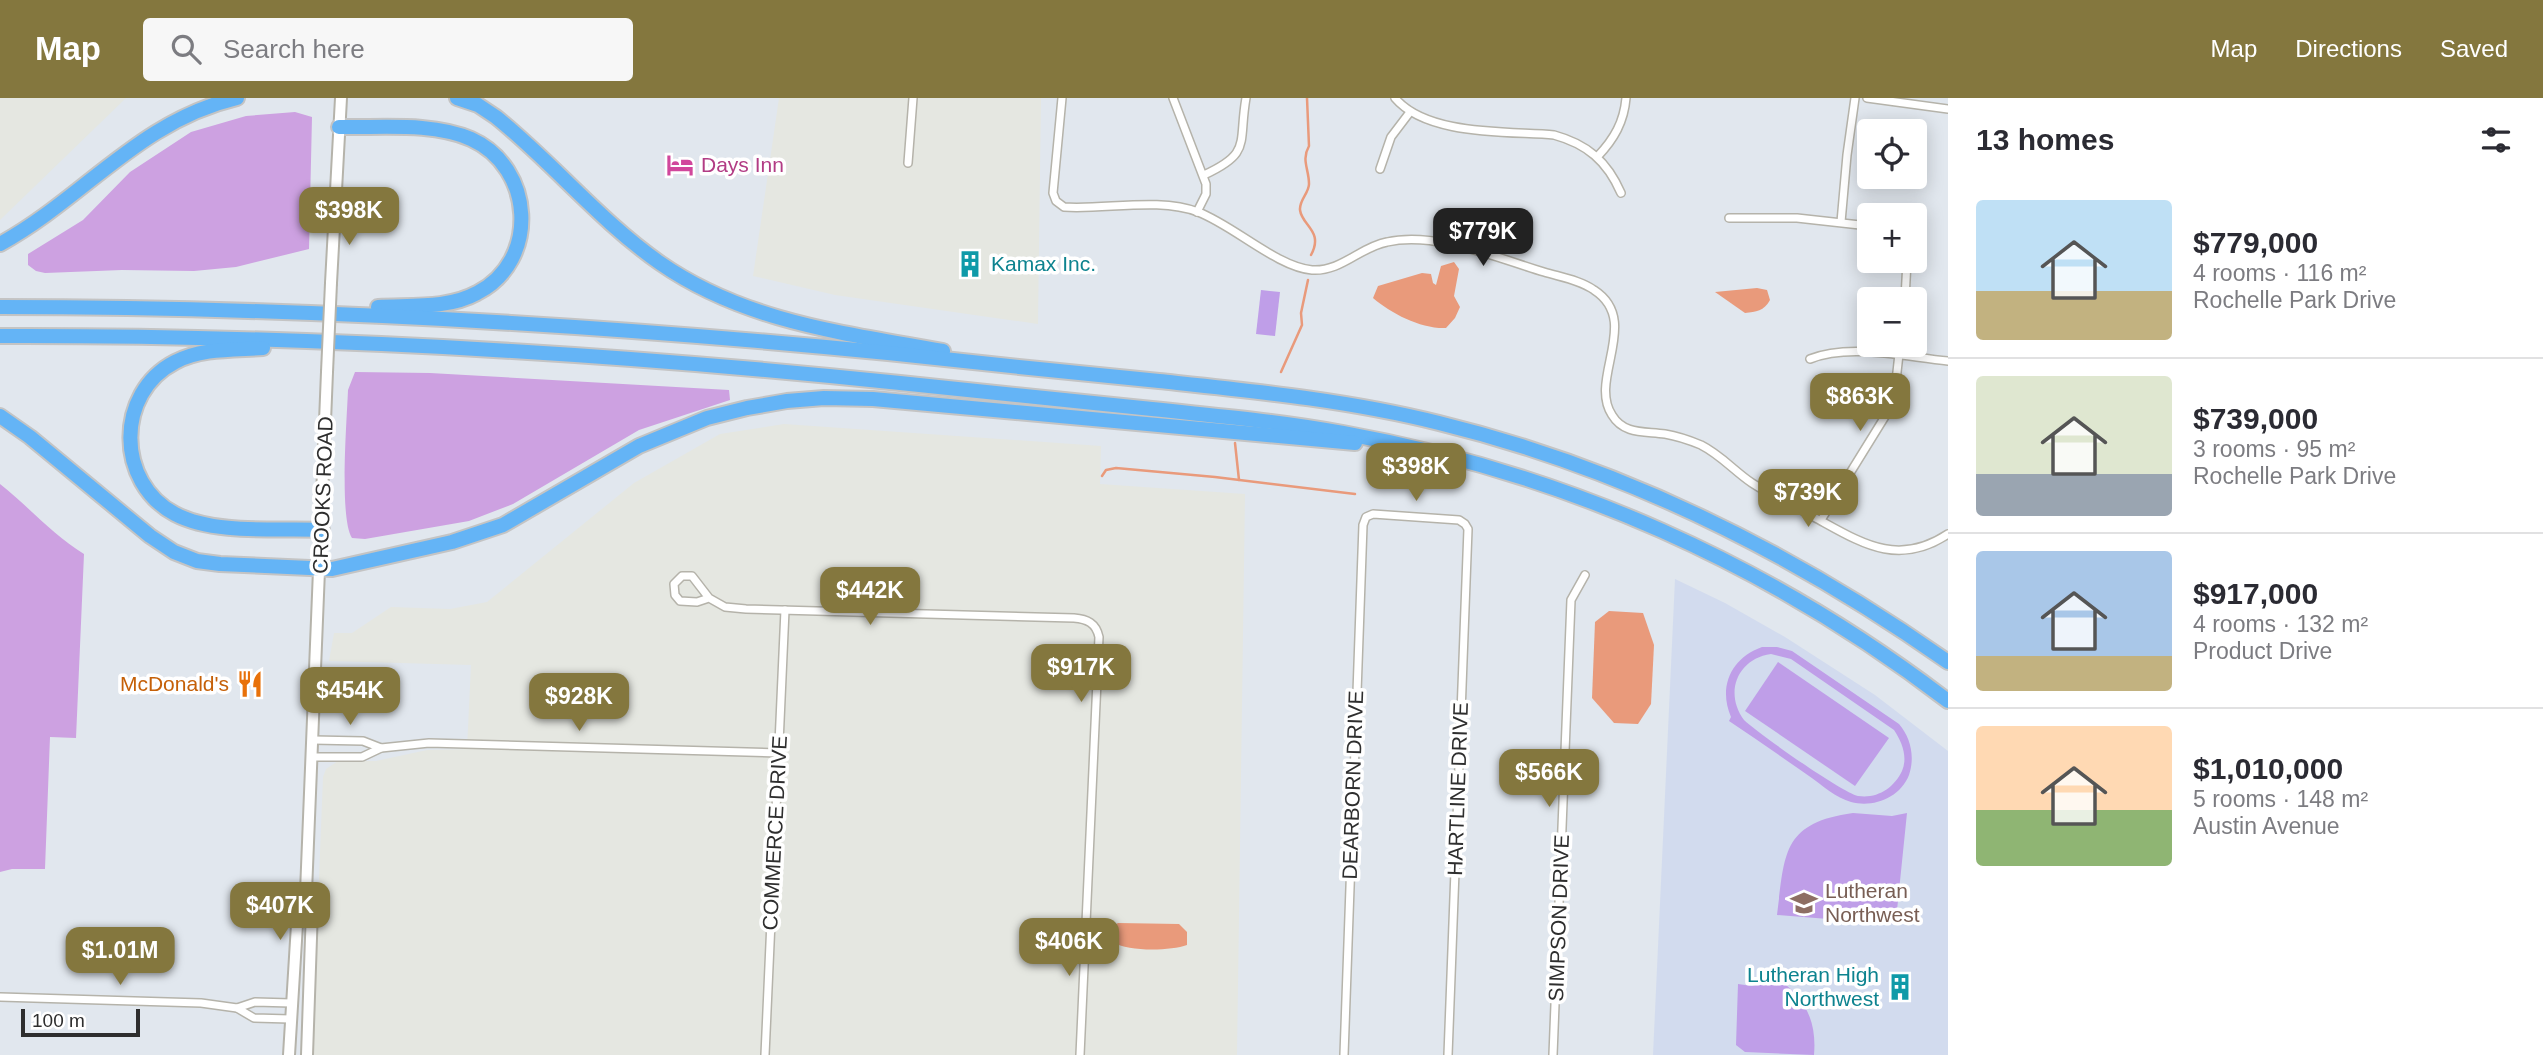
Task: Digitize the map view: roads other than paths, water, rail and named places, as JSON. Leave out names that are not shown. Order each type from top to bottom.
[{"type":"highway","points":[[0,244],[33,225],[150,134],[193,112],[237,98]]},
{"type":"highway","points":[[457,98],[478,105],[502,122],[645,251],[692,283],[721,298],[770,316],[810,326],[1045,369]]},
{"type":"highway","points":[[296,311],[459,301],[479,293],[495,280],[511,260],[519,241],[522,208],[517,188],[501,161],[483,146],[464,136],[441,131],[339,127]]},
{"type":"highway","points":[[0,307],[296,311],[648,331],[1045,369],[1331,401],[1438,423],[1543,453],[1629,484],[1747,537],[1842,591],[1948,662]]},
{"type":"highway","points":[[0,337],[350,343],[647,360],[873,380],[1274,422],[1348,434],[1435,452],[1518,475],[1573,494],[1694,544],[1807,604],[1875,647],[1948,701]]},
{"type":"highway","points":[[322,530],[221,526],[176,515],[152,496],[140,479],[130,448],[130,425],[136,405],[146,388],[168,366],[186,357],[224,351],[350,343]]},
{"type":"highway","points":[[0,416],[30,437],[150,536],[174,552],[197,561],[220,564],[321,569],[349,567],[485,532],[518,517],[617,458],[671,431],[727,412],[787,401],[846,398],[906,402],[1262,433],[1435,452]]},
{"type":"main road","name":"CROOKS ROAD","points":[[307,1055],[312,909],[306,892],[341,98]]},
{"type":"main road","name":"CROOKS ROAD","points":[[289,1055],[298,908],[306,892]]},
{"type":"main road","points":[[291,1003],[302,1006],[308,1023]]},
{"type":"street","points":[[908,163],[913,98]]},
{"type":"street","points":[[1062,98],[1053,193],[1056,201],[1064,207],[1156,206],[1198,212],[1303,268],[1324,270],[1378,244],[1420,240],[1445,243],[1590,287],[1607,302],[1615,323],[1606,395],[1609,410],[1616,421],[1630,430],[1672,435],[1704,447],[1728,462],[1750,482],[1863,544],[1886,550],[1913,549],[1930,544],[1948,534]]},
{"type":"street","points":[[1173,98],[1203,175],[1206,194],[1198,212]]},
{"type":"street","points":[[1203,175],[1232,161],[1238,152],[1245,98]]},
{"type":"street","points":[[1395,98],[1409,112],[1452,127],[1554,135],[1570,139],[1598,156],[1614,177],[1620,193]]},
{"type":"street","points":[[1598,156],[1614,136],[1623,118],[1626,98]]},
{"type":"street","points":[[1841,222],[1855,98]]},
{"type":"street","points":[[1867,98],[1948,109]]},
{"type":"street","points":[[1380,169],[1391,137],[1409,112]]},
{"type":"street","points":[[1729,218],[1785,217],[1857,224]]},
{"type":"street","points":[[1810,359],[1838,351],[1857,353]]},
{"type":"street","points":[[1821,520],[1889,410],[1894,395],[1899,357]]},
{"type":"street","points":[[1909,357],[1948,361]]},
{"type":"street","name":"HARTLINE DRIVE","points":[[1366,517],[1385,514],[1459,520],[1468,529],[1448,1055]]},
{"type":"street","name":"DEARBORN DRIVE","points":[[1344,1055],[1363,525],[1366,517]]},
{"type":"street","points":[[709,598],[697,602],[680,601],[675,595],[674,584],[682,576],[692,576],[709,598],[725,607],[1074,618],[1089,621],[1097,629],[1080,1055]]},
{"type":"street","name":"SIMPSON DRIVE","points":[[1553,1055],[1571,600],[1585,576]]},
{"type":"street","name":"COMMERCE DRIVE","points":[[765,1055],[785,610]]},
{"type":"street","points":[[313,740],[363,741],[381,748]]},
{"type":"street","points":[[312,757],[362,757],[381,748],[457,743],[778,753]]},
{"type":"street","points":[[0,997],[201,1003],[237,1008],[254,1018],[290,1019]]},
{"type":"street","points":[[237,1008],[255,1002],[291,1003]]},
{"type":"waterway","points":[[1307,98],[1309,146],[1305,160],[1309,184],[1300,210],[1314,234],[1311,255]]},
{"type":"waterway","points":[[1281,372],[1302,325],[1301,313],[1308,280]]},
{"type":"waterway","points":[[1235,443],[1239,480]]},
{"type":"waterway","points":[[1102,476],[1106,470],[1116,468],[1355,494]]},
{"type":"place","name":"Days Inn","points":[[680,165]]},
{"type":"place","name":"Kamax Inc.","points":[[970,264]]},
{"type":"place","name":"McDonald's","points":[[250,684]]},
{"type":"place","name":"Lutheran Northwest","points":[[1804,903]]},
{"type":"place","name":"Lutheran High Northwest","points":[[1900,987]]}]
